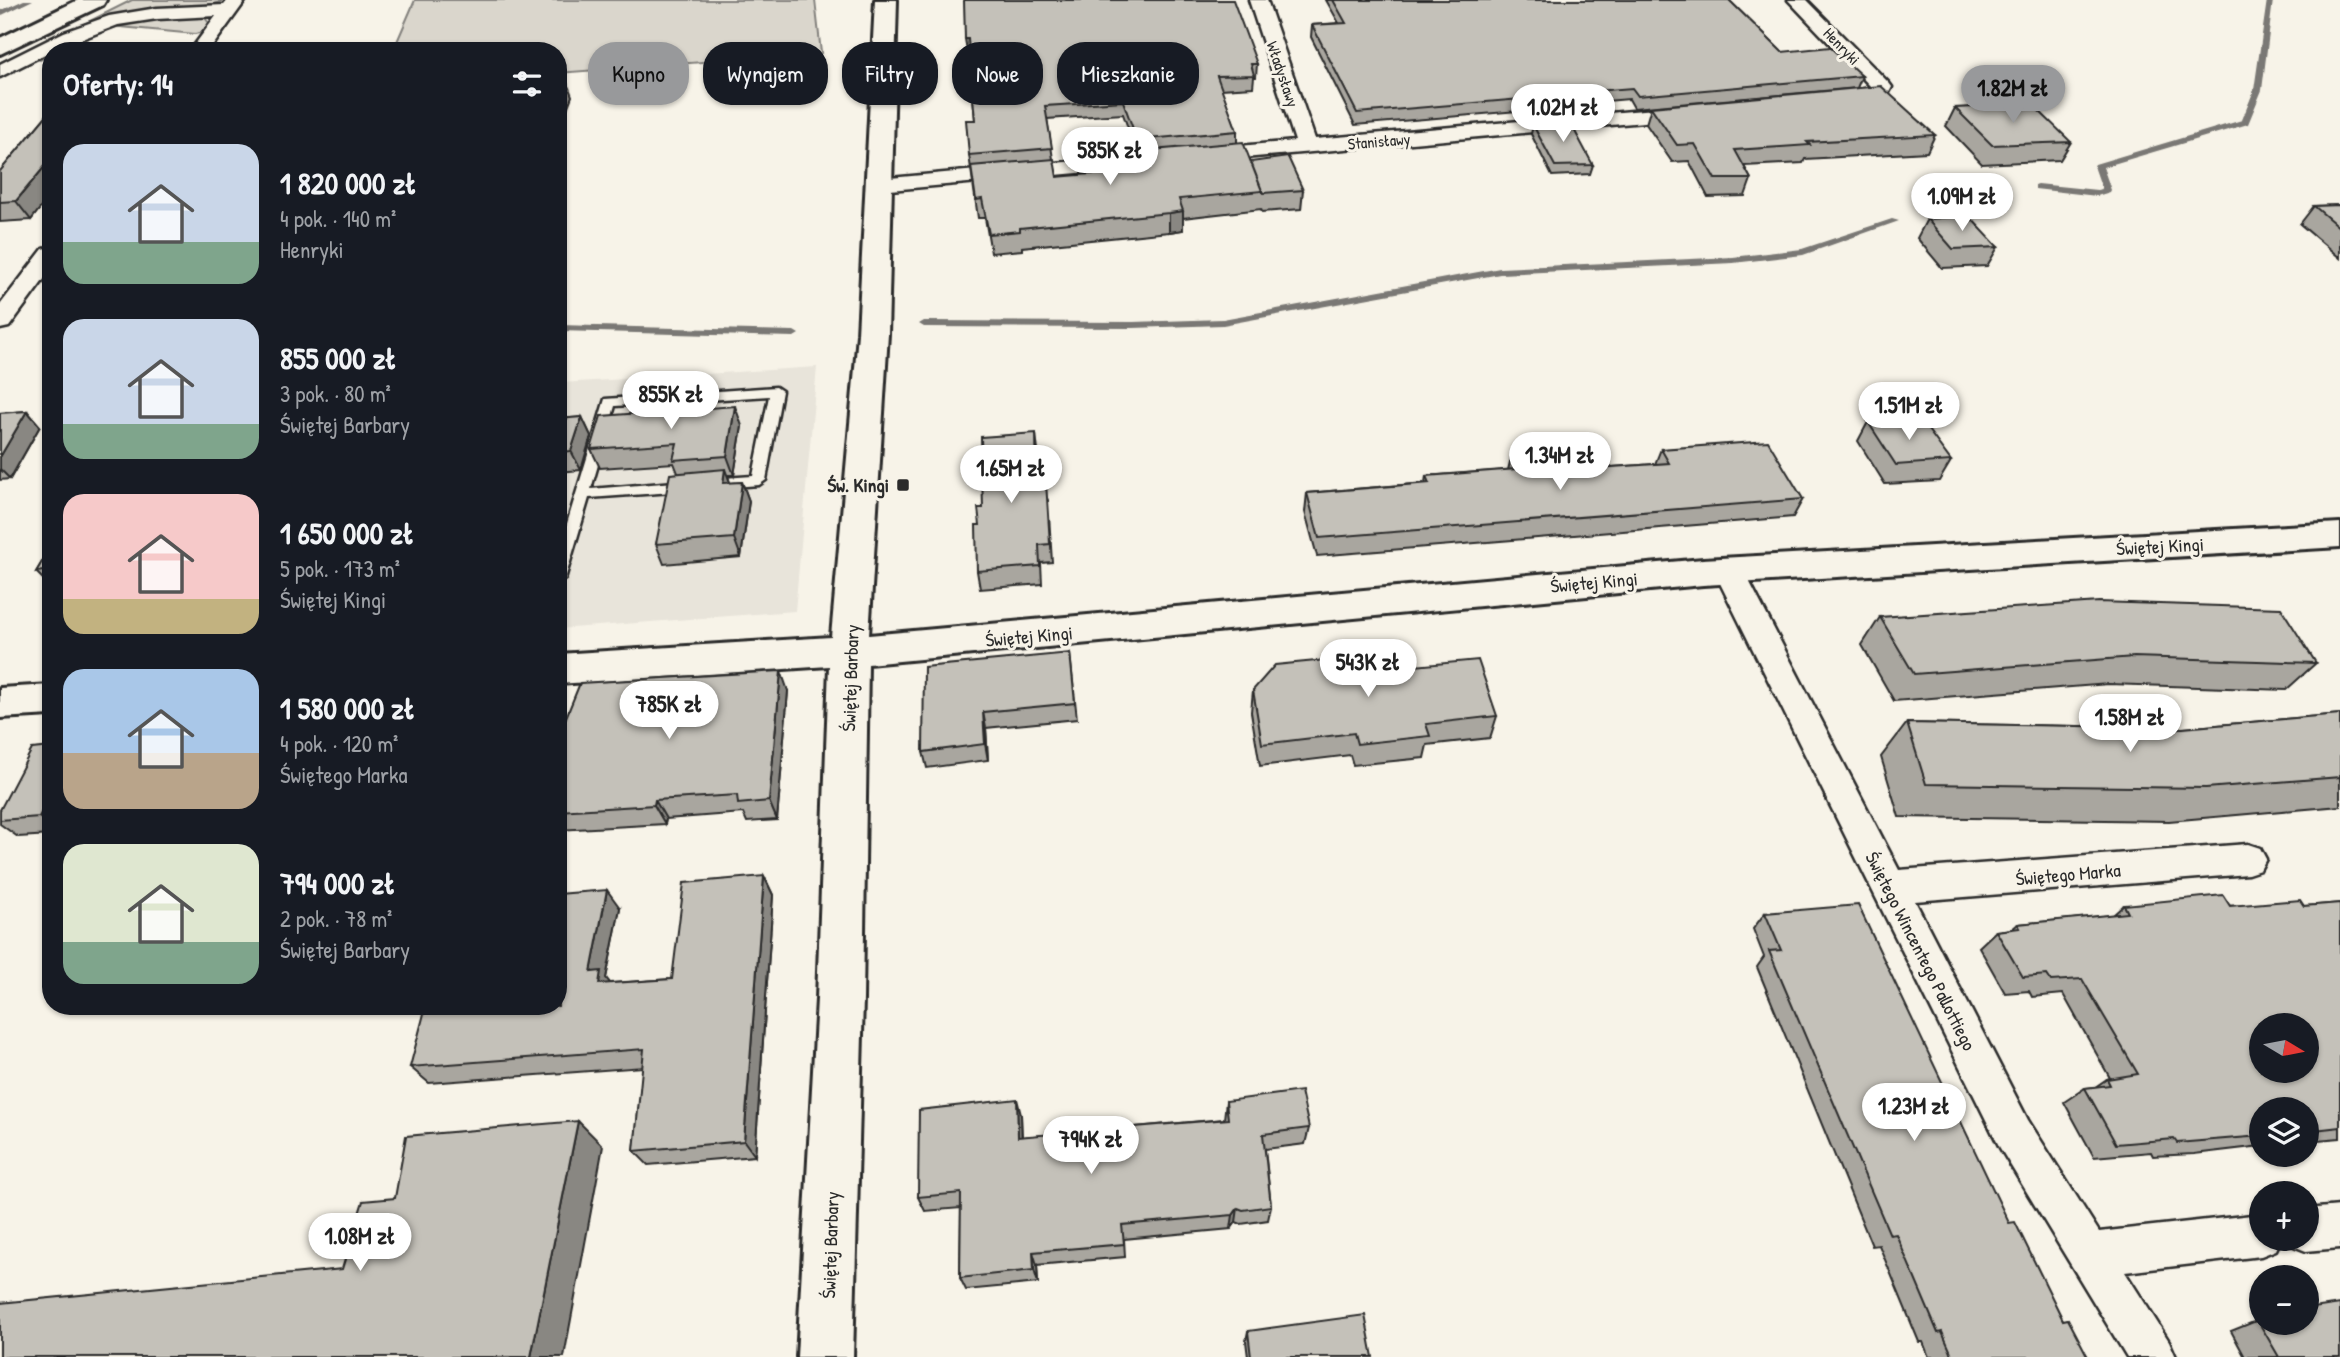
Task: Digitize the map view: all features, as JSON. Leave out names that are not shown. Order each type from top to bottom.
[{"type":"street","points":[[0,28],[57,0]]},
{"type":"street","points":[[0,47],[95,0]]},
{"type":"street","name":"Świętej Barbary","points":[[825,1357],[840,985],[849,650],[873,334],[886,0]]},
{"type":"street","name":"Władysławy","points":[[1258,0],[1308,148]]},
{"type":"street","name":"Henryki","points":[[1797,0],[1882,87],[1879,94],[1823,99]]},
{"type":"street","points":[[206,42],[233,5]]},
{"type":"street","points":[[60,42],[113,20],[233,5]]},
{"type":"street","points":[[0,71],[42,51]]},
{"type":"street","name":"Stanisławy","points":[[879,185],[1712,110]]},
{"type":"street","points":[[0,322],[42,266]]},
{"type":"street","name":"Świętej Kingi","points":[[567,668],[849,650],[1729,571],[2340,535]]},
{"type":"street","name":"Świętego Wincentego Pallottiego","points":[[1729,571],[2014,1134],[2153,1357]]},
{"type":"street","points":[[0,703],[42,701]]},
{"type":"street","name":"Świętego Marka","points":[[1888,887],[2248,859]]},
{"type":"street","points":[[2319,1229],[2340,1227]]},
{"type":"street","points":[[2091,1254],[2249,1236]]},
{"type":"lane","points":[[567,548],[610,402],[776,391],[759,480],[583,494]]},
{"type":"shaded area","points":[[132,0],[226,0],[206,7],[76,28]]},
{"type":"shaded area","points":[[415,0],[815,0],[820,42],[703,42],[703,62],[689,63],[689,42],[588,42],[588,71],[567,72],[567,42],[397,42]]},
{"type":"shaded area","points":[[196,17],[205,18],[209,23],[203,32],[195,34],[110,26],[77,42],[71,42],[112,24],[151,18]]},
{"type":"shaded area","points":[[817,367],[795,611],[567,628],[567,383]]},
{"type":"building","points":[[964,0],[1233,0],[1257,64],[1251,64],[1254,75],[1217,76],[1237,131],[1137,140],[1124,105],[1199,105],[1199,42],[1057,42],[1057,105],[1061,105],[1045,106],[1052,148],[969,155],[966,120],[975,120],[974,105],[1043,105],[1043,42],[968,42],[965,39]]},
{"type":"building","points":[[1333,0],[1729,0],[1782,52],[1830,47],[1862,76],[1638,96],[1632,88],[1557,94],[1562,103],[1525,106],[1521,99],[1357,113],[1312,25],[1346,23]]},
{"type":"building","points":[[1881,86],[1935,135],[1807,142],[1810,145],[1735,150],[1751,179],[1715,179],[1695,144],[1677,145],[1651,107]]},
{"type":"building","points":[[2032,104],[2071,142],[1992,145],[1955,108]]},
{"type":"building","points":[[42,121],[42,170],[16,201],[0,202],[0,171]]},
{"type":"building","points":[[1570,122],[1593,165],[1555,166],[1533,125]]},
{"type":"building","points":[[1243,142],[1262,191],[1179,199],[1183,211],[1020,228],[1020,231],[989,234],[982,199],[976,200],[971,166],[1054,159],[1057,177],[1147,169],[1142,151]]},
{"type":"building","points":[[1288,157],[1303,190],[1263,193],[1251,162]]},
{"type":"building","points":[[2340,205],[2340,228],[2314,206]]},
{"type":"building","points":[[1969,216],[1998,247],[1953,249],[1927,219]]},
{"type":"building","points":[[735,406],[727,456],[673,460],[677,443],[591,449],[601,416]]},
{"type":"building","points":[[27,411],[0,457],[0,413]]},
{"type":"building","points":[[582,417],[571,451],[567,451],[567,418]]},
{"type":"building","points":[[1920,419],[1951,461],[1896,465],[1868,422]]},
{"type":"building","points":[[1036,433],[1037,483],[1046,482],[1050,544],[1039,545],[1040,566],[977,571],[976,525],[980,525],[978,508],[983,508],[981,437]]},
{"type":"building","points":[[1768,441],[1803,499],[1319,538],[1307,493],[1429,483],[1426,476],[1516,469],[1511,458],[1544,455],[1550,467],[1566,466],[1568,470],[1669,463],[1661,449]]},
{"type":"building","points":[[725,469],[723,483],[742,482],[734,538],[656,544],[670,474]]},
{"type":"building","points":[[2099,602],[2281,608],[2316,663],[2134,657],[1914,674],[1880,617]]},
{"type":"building","points":[[1070,653],[1075,703],[983,712],[985,744],[923,752],[924,667]]},
{"type":"building","points":[[1399,653],[1404,667],[1478,660],[1497,716],[1426,724],[1430,736],[1357,744],[1354,733],[1262,744],[1253,690],[1275,665]]},
{"type":"building","points":[[781,671],[769,801],[738,804],[737,795],[655,800],[654,805],[567,810],[567,715],[580,683]]},
{"type":"building","points":[[2340,714],[2340,777],[2206,788],[1926,784],[1907,723],[2183,728]]},
{"type":"building","points":[[42,748],[42,811],[39,817],[0,820],[0,810],[32,749]]},
{"type":"building","points":[[764,876],[744,1141],[634,1151],[644,1049],[410,1067],[424,1015],[567,1015],[567,893],[607,890],[591,972],[601,971],[599,984],[672,979],[684,883]]},
{"type":"building","points":[[2223,895],[2230,906],[2300,900],[2304,906],[2340,903],[2340,1127],[2319,1129],[2319,1097],[2249,1097],[2249,1137],[2177,1143],[2174,1139],[2116,1144],[2085,1088],[2110,1085],[2107,1079],[2138,1074],[2082,979],[2051,981],[2047,975],[2023,977],[1996,931],[2020,928],[2018,924],[2128,913],[2124,905]]},
{"type":"building","points":[[1858,905],[2009,1223],[2015,1222],[2063,1320],[2068,1319],[2088,1357],[1953,1357],[1942,1332],[1938,1333],[1896,1234],[1890,1235],[1769,951],[1781,950],[1765,913]]},
{"type":"building","points":[[1301,1091],[1309,1128],[1263,1134],[1271,1206],[1243,1210],[1238,1208],[1233,1215],[1122,1225],[1124,1244],[1033,1252],[1034,1270],[960,1278],[961,1193],[918,1197],[919,1110],[1017,1099],[1018,1137],[1228,1119],[1226,1101]]},
{"type":"building","points":[[578,1121],[531,1357],[0,1357],[0,1303],[342,1269],[363,1201],[395,1198],[406,1136]]},
{"type":"building","points":[[2340,1304],[2340,1357],[2279,1357],[2266,1335],[2319,1335],[2319,1307]]},
{"type":"building","points":[[1365,1315],[1373,1357],[1251,1357],[1248,1331]]},
{"type":"waterway","points":[[0,14],[30,0]]},
{"type":"waterway","points":[[2038,187],[2097,193],[2107,190],[2098,166],[2245,122],[2258,90],[2270,0]]},
{"type":"waterway","points":[[1927,211],[1987,195]]},
{"type":"waterway","points":[[924,324],[1133,325],[1223,322],[1500,271],[1733,260],[1803,252],[1895,221]]},
{"type":"waterway","points":[[567,328],[794,334]]},
{"type":"place","name":"Św. Kingi","points":[[903,485]]}]
